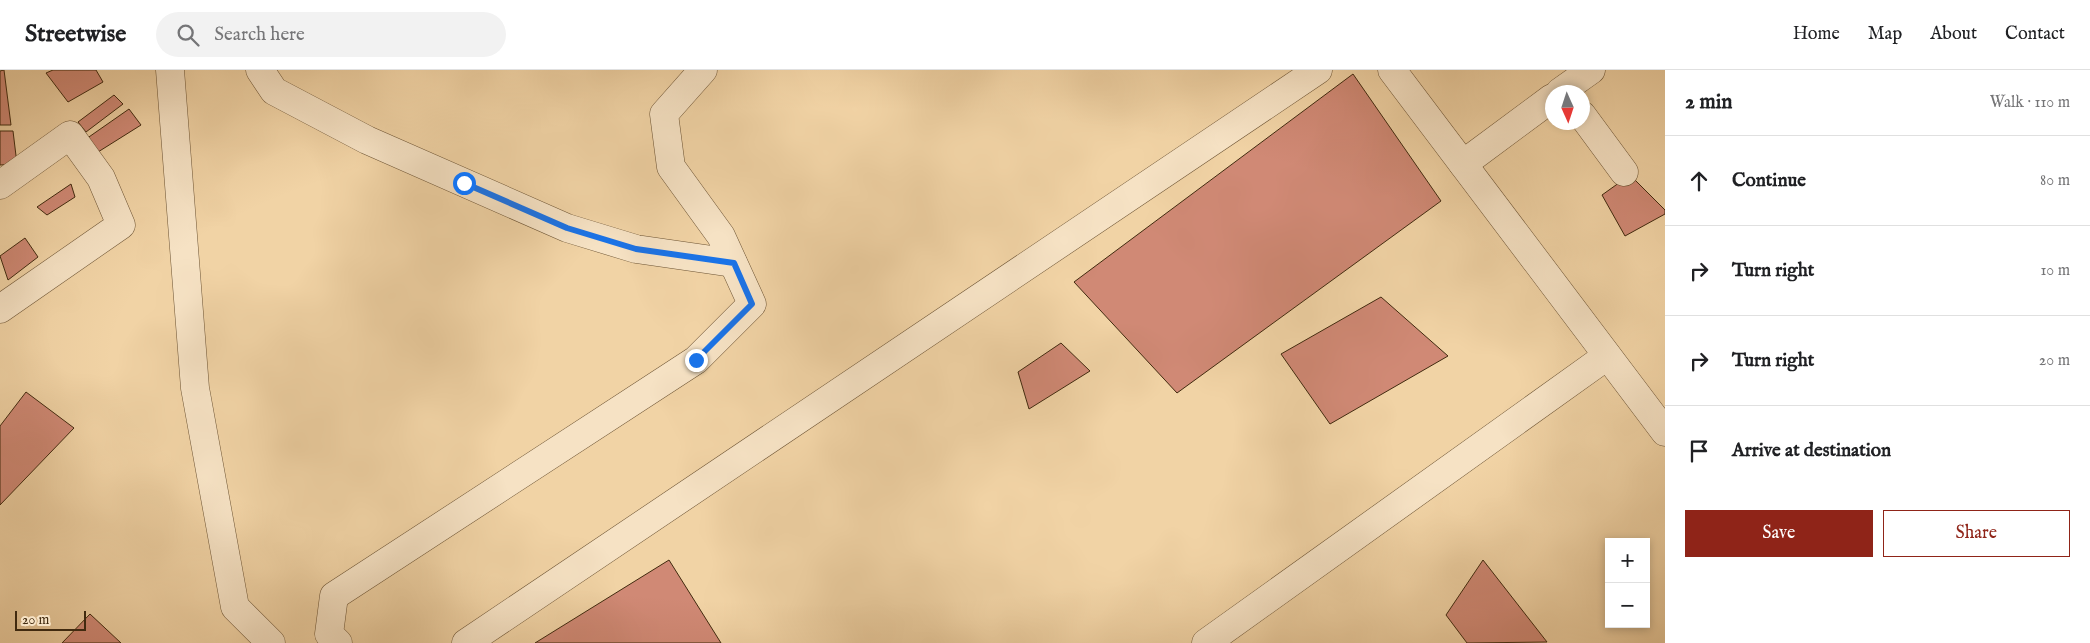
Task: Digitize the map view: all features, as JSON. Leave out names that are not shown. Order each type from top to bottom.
[{"type":"street","points":[[170,70],[195,388],[235,607],[271,643]]},
{"type":"street","points":[[260,70],[274,91],[367,140],[567,228],[636,249],[734,263]]},
{"type":"street","points":[[338,643],[329,634],[334,596],[696,360],[752,304],[721,236],[671,166],[664,114],[703,70]]},
{"type":"street","points":[[466,643],[1318,70]]},
{"type":"street","points":[[1392,70],[1665,432]]},
{"type":"street","points":[[1571,85],[1591,70]]},
{"type":"street","points":[[1463,164],[1545,105]]},
{"type":"street","points":[[1590,126],[1624,172]]},
{"type":"street","points":[[0,185],[70,136],[101,178],[121,225],[0,309]]},
{"type":"street","points":[[1206,643],[1607,356]]},
{"type":"building","points":[[4,70],[11,125],[0,125],[0,71]]},
{"type":"building","points":[[53,70],[96,70],[103,82],[68,102],[46,73]]},
{"type":"building","points":[[1353,74],[1441,201],[1177,393],[1074,282]]},
{"type":"building","points":[[114,95],[123,104],[86,132],[78,122]]},
{"type":"building","points":[[129,109],[141,125],[98,152],[86,139]]},
{"type":"building","points":[[0,131],[13,131],[17,164],[0,165]]},
{"type":"building","points":[[1630,175],[1665,210],[1665,214],[1625,236],[1602,195]]},
{"type":"building","points":[[71,184],[75,197],[47,215],[37,207]]},
{"type":"building","points":[[25,238],[38,257],[8,280],[0,256]]},
{"type":"building","points":[[1381,297],[1448,356],[1330,424],[1281,354]]},
{"type":"building","points":[[1061,343],[1090,371],[1029,409],[1018,372]]},
{"type":"building","points":[[26,392],[74,428],[0,505],[0,426]]},
{"type":"building","points":[[669,560],[721,643],[535,643]]},
{"type":"building","points":[[1483,560],[1547,642],[1467,643],[1446,615]]},
{"type":"building","points":[[90,614],[121,643],[62,643]]},
{"type":"route","points":[[464,183],[567,228],[636,249],[734,263],[752,304],[696,360]]}]
